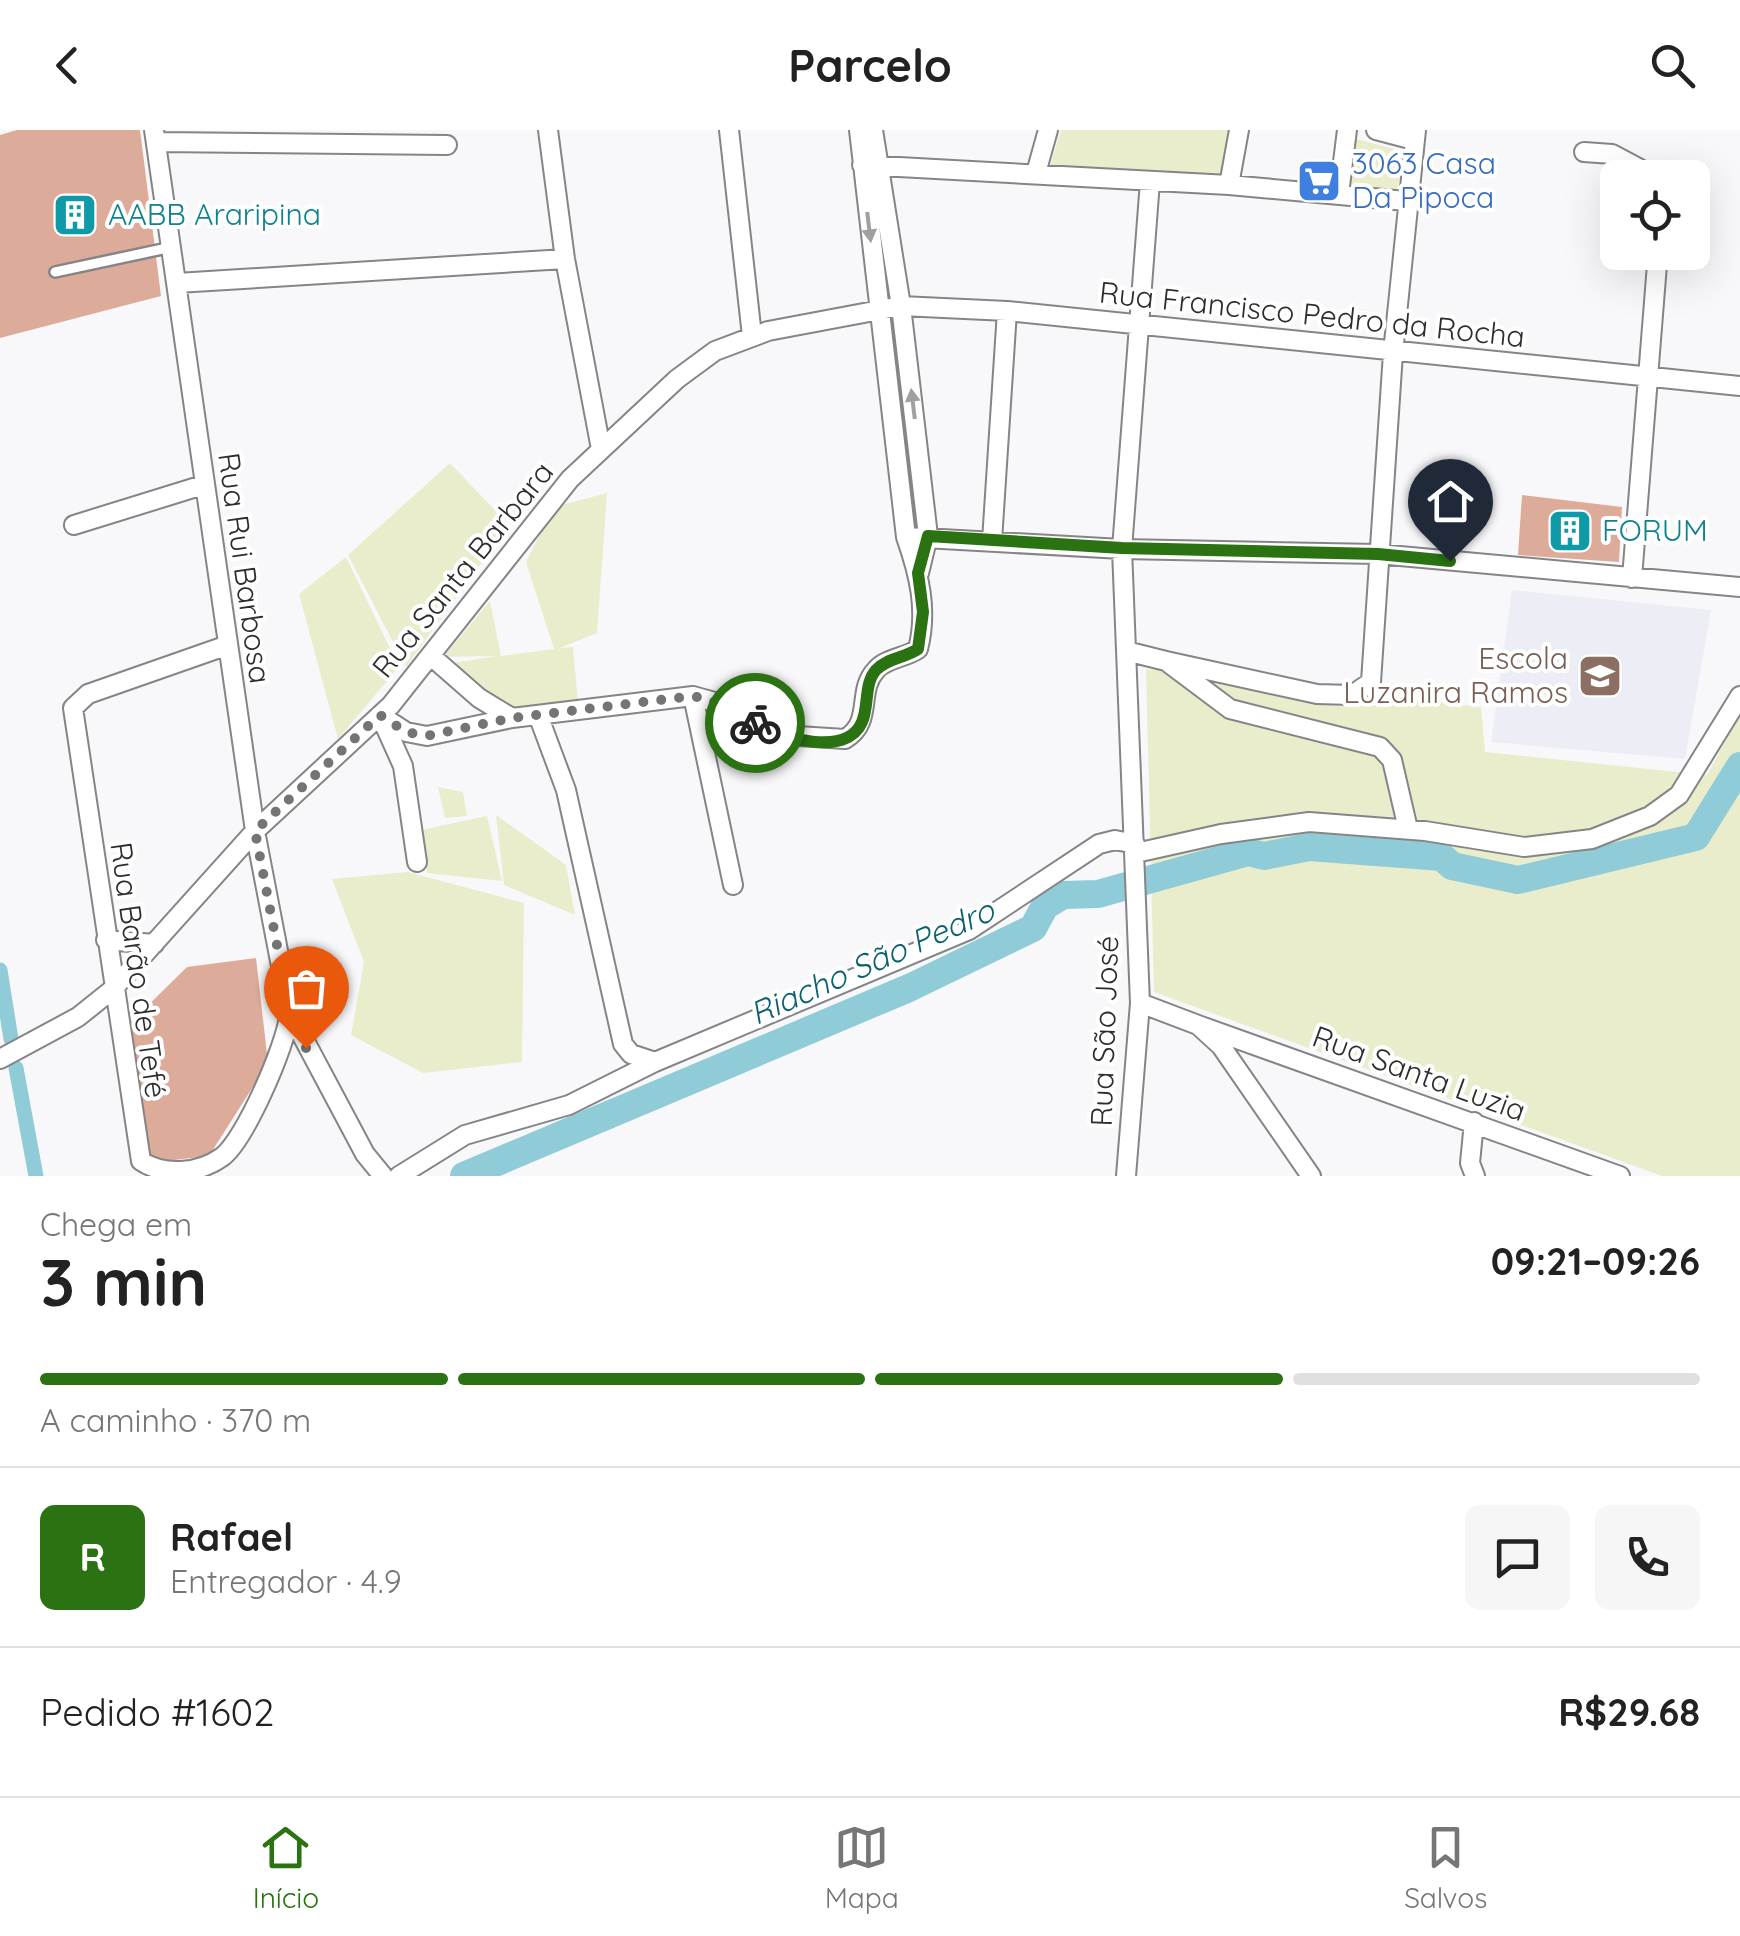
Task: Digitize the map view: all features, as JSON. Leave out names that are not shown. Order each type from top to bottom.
[{"type":"street","points":[[548,130],[565,259],[600,449]]},
{"type":"street","points":[[729,130],[752,336]]},
{"type":"street","points":[[859,130],[901,306],[928,536],[918,573]]},
{"type":"street","points":[[380,715],[416,736],[512,718],[693,696],[730,706],[782,736],[845,740],[857,732],[864,720],[870,678],[877,668],[918,649],[923,612],[918,573],[906,537],[879,310],[869,165],[873,130]]},
{"type":"street","points":[[1036,172],[1048,130]]},
{"type":"street","points":[[1229,186],[1239,130]]},
{"type":"street","points":[[1339,194],[1347,130]]},
{"type":"street","points":[[1126,652],[1228,671],[1295,690],[1352,695],[1371,682],[1393,353],[1415,135],[1376,130]]},
{"type":"street","points":[[155,136],[447,145]]},
{"type":"street","name":"Rua Rui Barbosa","points":[[155,136],[255,831],[290,1013]]},
{"type":"street","points":[[1584,152],[1612,154],[1623,160]]},
{"type":"street","points":[[869,165],[1036,172],[1406,202]]},
{"type":"street","name":"Rua São José","points":[[1126,1176],[1140,1002],[1122,548],[1150,181]]},
{"type":"street","points":[[178,283],[565,259]]},
{"type":"street","points":[[1632,578],[1657,270]]},
{"type":"street","name":"Rua Francisco Pedro da Rocha","points":[[879,310],[901,306],[1007,311],[1740,386]]},
{"type":"street","name":"Rua Santa Barbara","points":[[0,1059],[78,1017],[114,989],[255,831],[380,715],[432,656],[526,530],[600,449],[702,360],[752,336],[879,310]]},
{"type":"street","points":[[992,541],[1007,311]]},
{"type":"street","points":[[897,465],[920,462]]},
{"type":"street","points":[[74,525],[203,485]]},
{"type":"street","points":[[906,537],[1122,548],[1378,554],[1740,587]]},
{"type":"street","name":"Rua Barão de Tefé","points":[[228,645],[88,694],[74,708],[136,1149],[141,1161],[155,1171],[201,1168],[226,1155],[280,1057],[290,1013]]},
{"type":"street","points":[[432,656],[478,698],[512,718]]},
{"type":"street","points":[[1166,661],[1230,708],[1380,747],[1392,760],[1408,829]]},
{"type":"street","points":[[693,696],[732,885]]},
{"type":"street","points":[[399,1176],[464,1135],[568,1105],[655,1062],[969,930],[1099,844],[1114,840],[1136,855],[1290,823],[1408,829],[1524,848],[1592,839],[1627,827],[1679,796],[1740,696]]},
{"type":"street","points":[[380,715],[402,766],[417,862]]},
{"type":"street","points":[[538,715],[566,790],[624,1044],[632,1054],[655,1062]]},
{"type":"street","points":[[106,940],[154,944]]},
{"type":"street","name":"Rua Santa Luzia","points":[[1140,1002],[1620,1176]]},
{"type":"street","points":[[290,1013],[364,1154],[383,1176]]},
{"type":"street","points":[[1198,1025],[1242,1071],[1311,1176]]},
{"type":"street","points":[[1474,1122],[1470,1163],[1474,1176]]},
{"type":"lane","points":[[55,272],[172,247]]},
{"type":"shaded area","name":"Escola Luzanira Ramos","points":[[1512,590],[1711,610],[1685,759],[1491,742]]},
{"type":"green space","points":[[1061,130],[1233,130],[1222,179],[1049,170]]},
{"type":"green space","points":[[1357,139],[1405,152],[1396,194],[1348,187]]},
{"type":"green space","points":[[450,463],[509,525],[406,667],[348,555]]},
{"type":"green space","points":[[607,493],[597,633],[560,648],[573,647],[578,703],[521,708],[497,701],[453,663],[497,656],[443,657],[490,601],[501,656],[554,649],[526,562],[554,507]]},
{"type":"green space","points":[[346,557],[399,667],[338,739],[299,594]]},
{"type":"green space","points":[[1146,669],[1481,707],[1485,752],[1707,775],[1740,714],[1740,1176],[1662,1176],[1154,992]]},
{"type":"green space","points":[[438,787],[463,792],[467,816],[445,818]]},
{"type":"green space","points":[[496,815],[566,865],[575,915],[504,885]]},
{"type":"green space","points":[[487,816],[502,881],[427,873],[421,830]]},
{"type":"green space","points":[[408,872],[524,903],[522,1062],[423,1073],[351,1035],[364,962],[332,879]]},
{"type":"building","name":"AABB Araripina","points":[[17,130],[140,130],[161,296],[0,338],[0,135]]},
{"type":"building","name":"FORUM","points":[[1522,495],[1622,507],[1619,562],[1518,555]]},
{"type":"building","points":[[256,958],[268,1063],[209,1156],[148,1163],[124,1029],[187,967]]},
{"type":"waterway","name":"Riacho São Pedro","points":[[464,1176],[909,988],[1033,928],[1045,906],[1063,895],[1098,894],[1248,852],[1264,856],[1309,847],[1442,857],[1452,866],[1518,880],[1696,837],[1740,766]]},
{"type":"waterway","points":[[0,970],[11,1039]]},
{"type":"waterway","points":[[16,1068],[36,1176]]},
{"type":"way so far","points":[[306,1048],[290,1013],[255,831],[380,715],[406,732],[426,736],[512,718],[693,696],[730,706],[755,723]]},
{"type":"place","name":"3063 Casa Da Pipoca","points":[[1319,181]]},
{"type":"place","name":"AABB Araripina","points":[[75,215]]},
{"type":"place","name":"FORUM","points":[[1570,531]]},
{"type":"place","name":"Escola Luzanira Ramos","points":[[1600,676]]},
{"type":"route","points":[[755,723],[782,736],[805,740],[845,740],[857,732],[864,720],[870,678],[877,668],[918,649],[923,612],[918,573],[928,536],[1122,548],[1378,554],[1450,561]]}]
